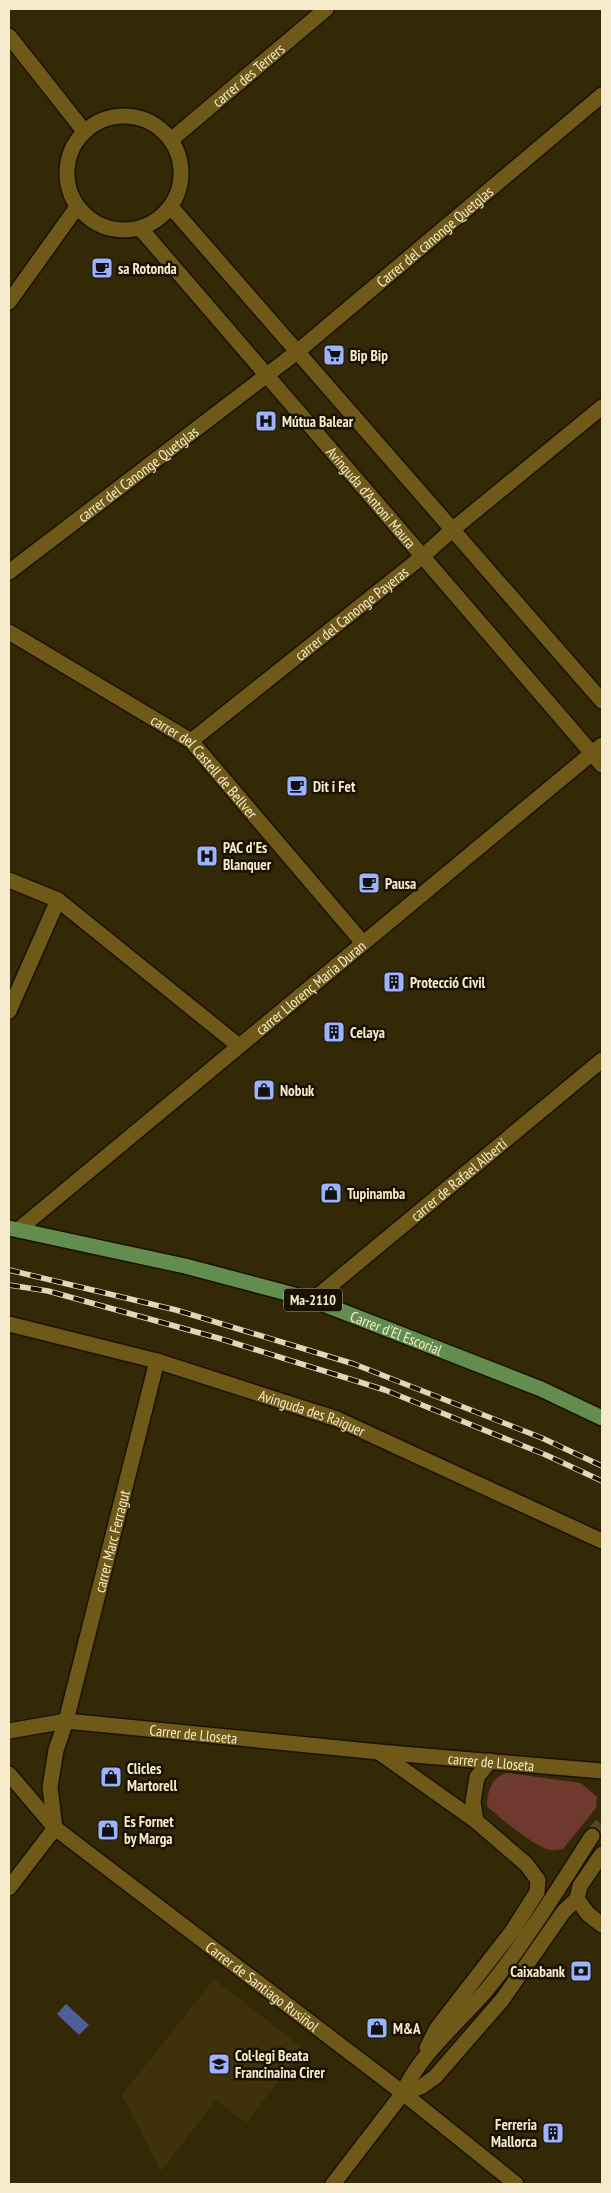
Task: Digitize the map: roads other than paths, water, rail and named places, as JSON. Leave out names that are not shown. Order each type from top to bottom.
[{"type":"main road","name":"Carrer d'El Escorial","points":[[13,1229],[185,1266],[314,1300],[541,1389],[602,1418]]},
{"type":"street","name":"carrer des Terrers","points":[[171,140],[326,9]]},
{"type":"street","points":[[9,36],[84,131]]},
{"type":"street","name":"Carrer del canonge Quetglas","points":[[267,376],[298,352],[602,95]]},
{"type":"street","points":[[120,116],[140,118],[158,126],[171,140],[179,156],[182,174],[179,191],[171,207],[158,220],[140,228],[123,231],[105,228],[89,220],[77,207],[69,192],[66,176],[68,159],[74,144],[84,131],[101,120],[120,116]]},
{"type":"street","points":[[9,302],[77,207]]},
{"type":"street","points":[[171,207],[602,701]]},
{"type":"street","name":"Avinguda d'Antoni Maura","points":[[140,228],[422,556],[599,754]]},
{"type":"street","name":"carrer del Canonge Quetglas","points":[[9,572],[267,376]]},
{"type":"street","name":"carrer del Canonge Payeras","points":[[191,741],[422,556],[602,407]]},
{"type":"street","name":"carrer del Castell de Bellver","points":[[9,632],[191,741],[363,943]]},
{"type":"street","name":"carrer Llorenç Maria Duran","points":[[13,1229],[363,943],[599,754]]},
{"type":"street","points":[[9,880],[58,900],[239,1046]]},
{"type":"street","points":[[9,1011],[58,900]]},
{"type":"street","name":"carrer de Rafael Albertí","points":[[314,1300],[602,1060]]},
{"type":"street","name":"Avinguda des Raiguer","points":[[9,1324],[157,1361],[337,1419],[602,1541]]},
{"type":"street","name":"carrer Marc Ferragut","points":[[66,1721],[157,1361]]},
{"type":"street","points":[[9,1888],[55,1828],[50,1787],[56,1750],[66,1721]]},
{"type":"street","name":"Carrer de Lloseta","points":[[9,1731],[66,1721],[379,1752]]},
{"type":"street","points":[[379,1752],[476,1821],[534,1872],[538,1880],[537,1892],[513,1930],[437,2028],[423,2058]]},
{"type":"street","name":"carrer de Lloseta","points":[[379,1752],[602,1771]]},
{"type":"street","points":[[476,1821],[473,1802],[477,1777],[490,1761]]},
{"type":"street","name":"Carrer de Santiago Rusiñol","points":[[9,1774],[55,1828],[403,2093],[516,2184]]},
{"type":"street","points":[[333,2184],[403,2093],[410,2076],[423,2058],[489,1986],[592,1836]]},
{"type":"street","points":[[403,2093],[421,2087],[434,2077],[467,2042],[502,2000],[564,1911],[577,1899],[580,1886],[602,1854]]},
{"type":"street","points":[[577,1899],[588,1914],[602,1925]]},
{"type":"water","points":[[66,2004],[89,2025],[79,2035],[57,2014]]},
{"type":"tunnel","points":[[592,1836],[602,1824]]},
{"type":"railway","points":[[9,1270],[176,1310],[354,1364],[542,1438],[602,1466]]},
{"type":"railway","points":[[9,1285],[48,1291],[218,1338],[385,1390],[546,1455],[602,1481]]},
{"type":"place","name":"sa Rotonda","points":[[102,268]]},
{"type":"place","name":"Bip Bip","points":[[334,355]]},
{"type":"place","name":"Mútua Balear","points":[[266,421]]},
{"type":"place","name":"Dit i Fet","points":[[297,786]]},
{"type":"place","name":"PAC d'Es Blanquer","points":[[207,856]]},
{"type":"place","name":"Pausa","points":[[369,883]]},
{"type":"place","name":"Protecció Civil","points":[[394,982]]},
{"type":"place","name":"Celaya","points":[[334,1032]]},
{"type":"place","name":"Nobuk","points":[[264,1090]]},
{"type":"place","name":"Tupinamba","points":[[331,1193]]},
{"type":"place","name":"Clicles Martorell","points":[[111,1777]]},
{"type":"place","name":"Es Fornet by Marga","points":[[108,1830]]},
{"type":"place","name":"Caixabank","points":[[581,1971]]},
{"type":"place","name":"M&A","points":[[377,2028]]},
{"type":"place","name":"Col·legi Beata Francinaina Cirer","points":[[219,2064]]},
{"type":"place","name":"Ferreria Mallorca","points":[[553,2133]]}]
